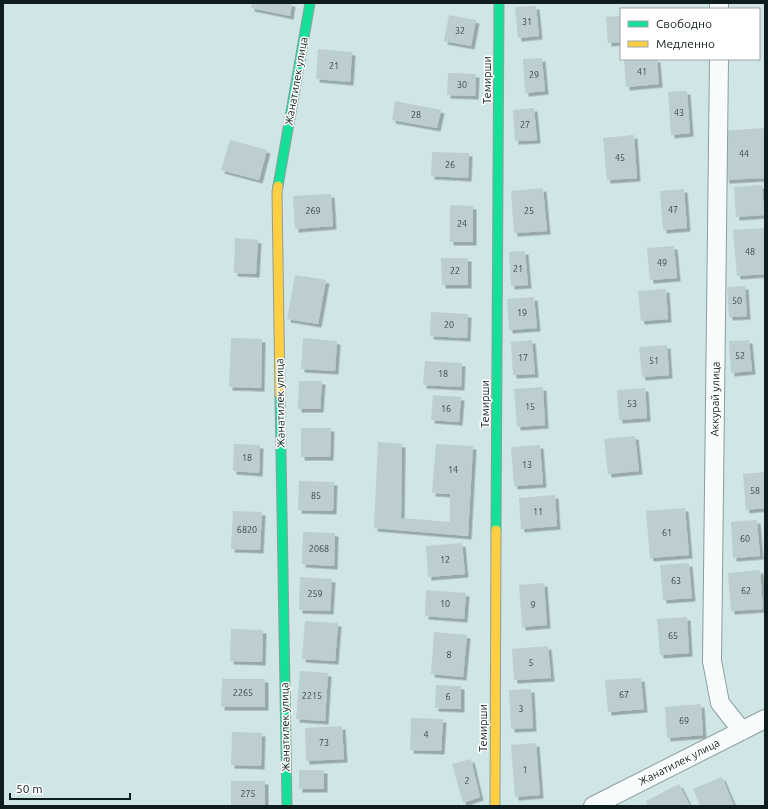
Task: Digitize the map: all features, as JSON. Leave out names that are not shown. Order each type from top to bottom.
[{"type":"street","name":"Жанатилек улица","points":[[287,806],[277,192],[310,3]]},
{"type":"street","name":"Темирши","points":[[495,806],[499,3]]},
{"type":"street","name":"Аккурай улица","points":[[719,60],[712,661],[720,704],[742,731]]},
{"type":"street","name":"Жанатилек улица","points":[[593,806],[765,719]]},
{"type":"building","points":[[252,3],[292,3],[290,16],[251,8]]},
{"type":"building","points":[[536,6],[539,36],[518,38],[515,7]]},
{"type":"building","points":[[449,15],[476,20],[471,46],[444,41]]},
{"type":"building","points":[[620,16],[620,42],[608,43],[606,17]]},
{"type":"building","points":[[318,49],[352,52],[350,82],[316,79]]},
{"type":"building","points":[[542,58],[545,91],[525,93],[523,59]]},
{"type":"building","points":[[624,60],[657,60],[659,84],[626,87]]},
{"type":"building","points":[[448,73],[476,74],[475,96],[447,95]]},
{"type":"building","points":[[687,91],[690,133],[671,135],[668,92]]},
{"type":"building","points":[[395,101],[441,110],[437,128],[392,120]]},
{"type":"building","points":[[534,108],[537,140],[515,141],[513,110]]},
{"type":"building","points":[[765,128],[765,178],[726,180],[722,131]]},
{"type":"building","points":[[634,135],[637,178],[607,180],[603,138]]},
{"type":"building","points":[[230,140],[267,150],[259,180],[221,170]]},
{"type":"building","points":[[432,152],[469,153],[468,178],[431,176]]},
{"type":"building","points":[[762,185],[764,215],[736,217],[734,187]]},
{"type":"building","points":[[543,188],[547,231],[514,233],[511,191]]},
{"type":"building","points":[[684,189],[687,228],[663,230],[660,191]]},
{"type":"building","points":[[331,194],[333,226],[295,229],[293,196]]},
{"type":"building","points":[[450,205],[473,206],[473,242],[450,242]]},
{"type":"building","points":[[765,228],[765,274],[737,276],[733,230]]},
{"type":"building","points":[[235,238],[258,240],[256,274],[234,273]]},
{"type":"building","points":[[674,246],[677,278],[650,280],[647,248]]},
{"type":"building","points":[[525,251],[528,285],[511,286],[509,252]]},
{"type":"building","points":[[441,258],[468,258],[468,285],[442,285]]},
{"type":"building","points":[[295,275],[326,280],[318,324],[287,319]]},
{"type":"building","points":[[745,286],[747,316],[729,317],[727,287]]},
{"type":"building","points":[[666,289],[668,319],[641,321],[638,291]]},
{"type":"building","points":[[534,297],[537,328],[509,330],[507,299]]},
{"type":"building","points":[[431,312],[468,314],[467,338],[430,336]]},
{"type":"building","points":[[231,338],[262,339],[261,388],[229,387]]},
{"type":"building","points":[[303,338],[337,341],[335,371],[301,369]]},
{"type":"building","points":[[532,340],[535,374],[513,375],[511,342]]},
{"type":"building","points":[[749,340],[752,371],[731,373],[729,341]]},
{"type":"building","points":[[667,345],[669,375],[642,377],[639,347]]},
{"type":"building","points":[[425,361],[462,363],[461,387],[423,385]]},
{"type":"building","points":[[299,381],[322,381],[320,409],[298,409]]},
{"type":"building","points":[[543,387],[545,425],[517,427],[514,389]]},
{"type":"building","points":[[645,388],[647,418],[619,420],[617,390]]},
{"type":"building","points":[[433,395],[461,397],[459,422],[431,420]]},
{"type":"building","points":[[301,428],[331,428],[330,457],[301,457]]},
{"type":"building","points":[[635,436],[639,471],[608,474],[604,439]]},
{"type":"building","points":[[378,442],[402,444],[401,518],[450,522],[450,494],[432,493],[436,444],[473,446],[468,536],[374,528]]},
{"type":"building","points":[[234,444],[260,445],[259,473],[233,471]]},
{"type":"building","points":[[540,445],[543,484],[514,486],[511,447]]},
{"type":"building","points":[[765,472],[765,508],[746,510],[743,474]]},
{"type":"building","points":[[299,481],[334,482],[333,511],[298,510]]},
{"type":"building","points":[[555,495],[557,526],[521,529],[519,498]]},
{"type":"building","points":[[685,508],[689,555],[650,558],[646,511]]},
{"type":"building","points":[[233,511],[262,512],[260,550],[231,549]]},
{"type":"building","points":[[757,520],[760,556],[733,558],[731,522]]},
{"type":"building","points":[[303,532],[335,533],[334,566],[302,564]]},
{"type":"building","points":[[462,543],[465,574],[428,577],[426,546]]},
{"type":"building","points":[[689,563],[692,598],[663,600],[660,565]]},
{"type":"building","points":[[760,570],[763,609],[731,611],[728,573]]},
{"type":"building","points":[[300,577],[332,579],[330,611],[299,610]]},
{"type":"building","points":[[544,583],[547,625],[522,627],[519,585]]},
{"type":"building","points":[[426,590],[466,593],[464,619],[425,616]]},
{"type":"building","points":[[687,617],[689,653],[660,655],[657,619]]},
{"type":"building","points":[[305,621],[338,623],[335,661],[302,659]]},
{"type":"building","points":[[231,629],[263,630],[262,662],[230,661]]},
{"type":"building","points":[[434,632],[467,635],[463,677],[431,674]]},
{"type":"building","points":[[548,646],[551,678],[514,680],[512,649]]},
{"type":"building","points":[[300,671],[328,673],[325,721],[296,719]]},
{"type":"building","points":[[641,678],[644,709],[608,712],[605,680]]},
{"type":"building","points":[[222,679],[265,679],[265,707],[221,707]]},
{"type":"building","points":[[436,685],[461,686],[461,709],[435,708]]},
{"type":"building","points":[[531,689],[533,728],[511,729],[509,690]]},
{"type":"building","points":[[701,704],[703,735],[667,738],[665,707]]},
{"type":"building","points":[[411,718],[443,719],[441,751],[410,750]]},
{"type":"building","points":[[342,726],[344,759],[306,761],[305,728]]},
{"type":"building","points":[[232,732],[262,733],[261,766],[231,765]]},
{"type":"building","points":[[536,743],[540,795],[515,797],[511,745]]},
{"type":"building","points":[[471,759],[480,797],[463,803],[452,764]]},
{"type":"building","points":[[299,770],[324,770],[324,789],[299,789]]},
{"type":"building","points":[[722,777],[734,806],[700,806],[693,789]]},
{"type":"building","points":[[231,781],[265,781],[265,806],[231,806]]},
{"type":"building","points":[[679,784],[690,806],[648,806],[646,801]]},
{"type":"traffic: fast","points":[[278,186],[310,3]]},
{"type":"traffic: fast","points":[[496,530],[499,3]]},
{"type":"traffic: fast","points":[[280,395],[287,806]]},
{"type":"traffic: slow","points":[[278,186],[280,395]]},
{"type":"traffic: slow","points":[[495,806],[496,530]]}]
